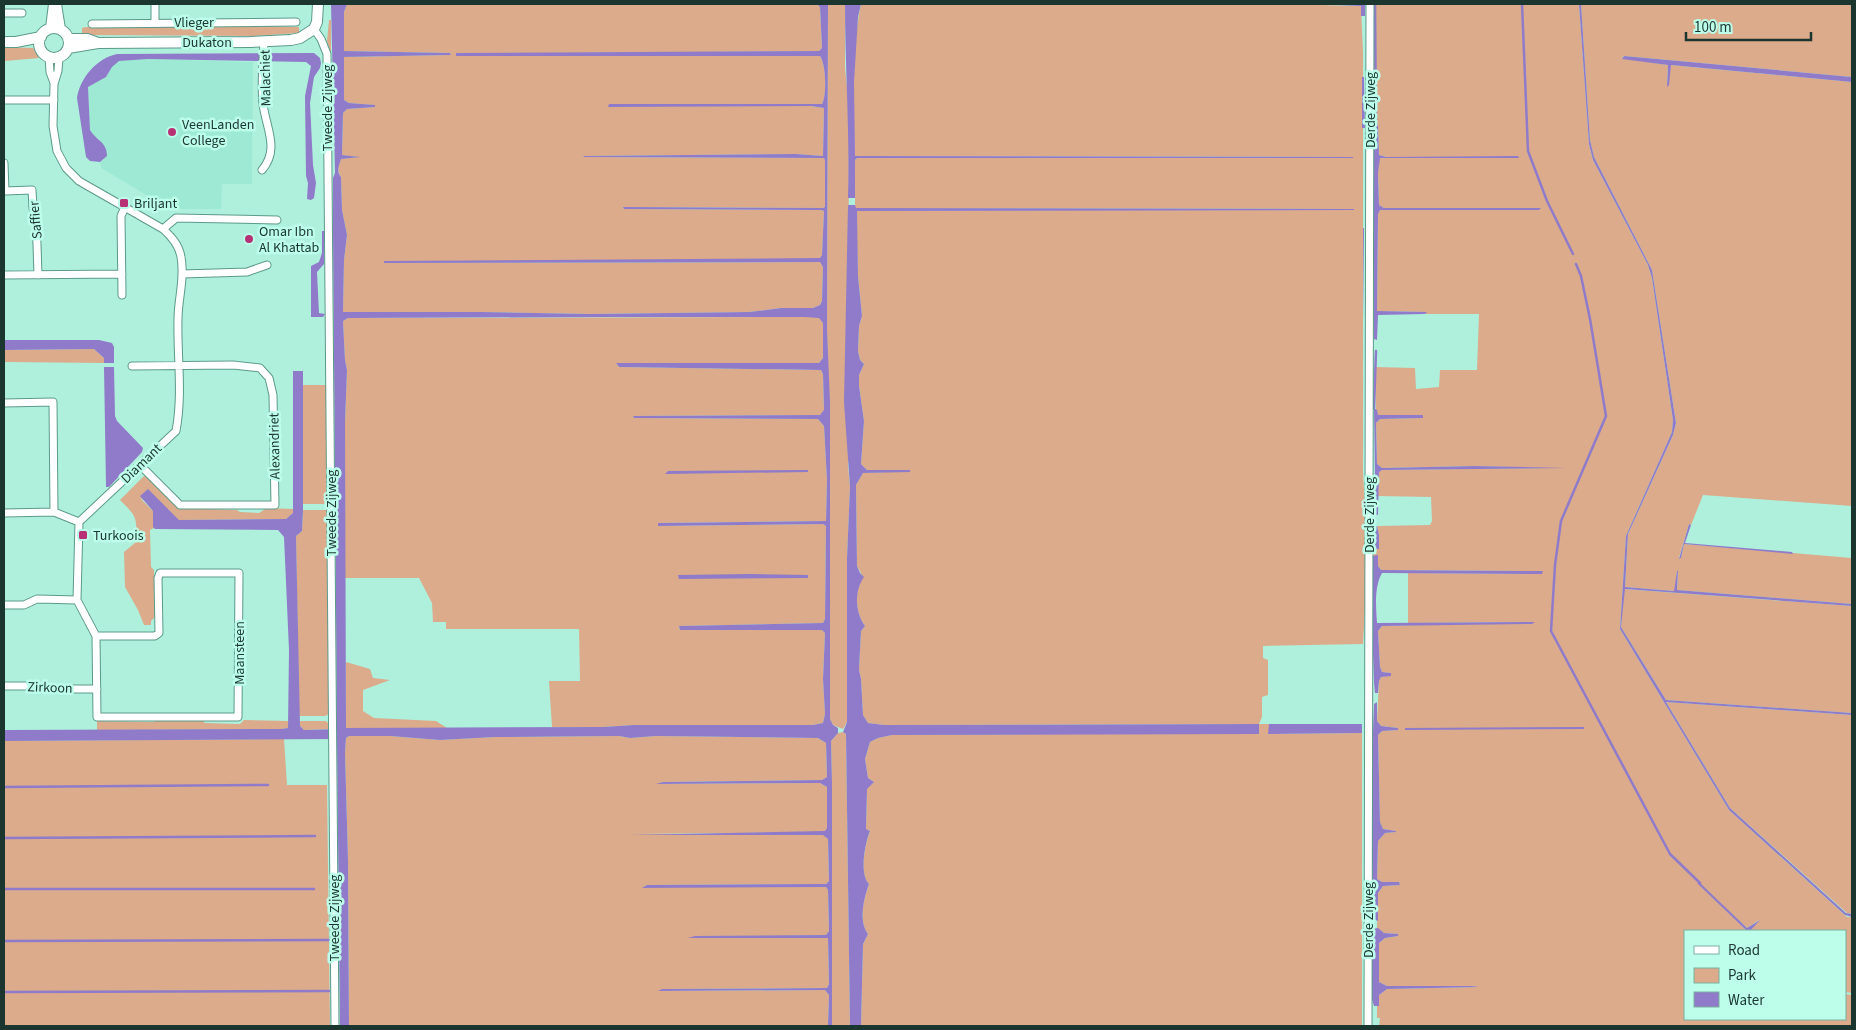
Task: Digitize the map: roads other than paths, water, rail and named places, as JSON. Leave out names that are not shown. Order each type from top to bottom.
[{"type":"street","points":[[55,4],[55,29]]},
{"type":"street","points":[[155,4],[155,22]]},
{"type":"street","points":[[314,29],[317,22],[318,4]]},
{"type":"street","name":"Derde Zijweg","points":[[1368,1026],[1370,4]]},
{"type":"street","points":[[4,13],[22,13]]},
{"type":"street","name":"Vlieger","points":[[92,24],[296,22]]},
{"type":"street","points":[[55,29],[67,34],[69,43],[63,55],[54,57],[42,51],[40,42],[43,33],[55,29]]},
{"type":"street","name":"Dukaton","points":[[69,43],[264,47],[300,38],[314,29]]},
{"type":"street","name":"Tweede Zijweg","points":[[314,29],[321,39],[327,54],[335,1026]]},
{"type":"street","points":[[4,42],[16,42],[25,45],[40,42]]},
{"type":"street","name":"Malachiet","points":[[262,170],[271,156],[272,144],[263,104],[264,47]]},
{"type":"street","name":"Diamant","points":[[54,57],[50,72],[54,84],[53,126],[57,151],[66,168],[79,181],[163,229],[178,245],[182,274],[178,316],[179,413],[176,430],[79,522]]},
{"type":"street","points":[[4,100],[54,100]]},
{"type":"street","name":"Saffier","points":[[4,162],[5,191],[32,190],[33,208],[36,214],[38,275]]},
{"type":"street","points":[[122,295],[121,216],[126,207]]},
{"type":"street","points":[[163,229],[176,218],[277,220]]},
{"type":"street","points":[[182,274],[247,272],[268,265]]},
{"type":"street","points":[[4,275],[122,274]]},
{"type":"street","name":"Alexandriet","points":[[132,366],[178,365],[260,368],[269,378],[274,396],[275,505],[180,505],[140,465]]},
{"type":"street","points":[[4,403],[53,402],[54,512]]},
{"type":"street","points":[[4,513],[54,512],[79,522],[76,600],[96,636]]},
{"type":"street","name":"Maansteen","points":[[240,572],[238,717],[97,717],[97,688],[96,636],[155,636],[159,633],[158,578],[160,573],[240,572]]},
{"type":"street","points":[[4,605],[24,605],[37,599],[76,600]]},
{"type":"street","name":"Zirkoon","points":[[4,686],[33,686],[40,689],[97,688]]},
{"type":"water","points":[[331,4],[347,4],[344,12],[344,51],[450,53],[451,55],[344,57],[344,100],[349,103],[375,105],[375,107],[347,109],[343,113],[342,155],[360,157],[341,159],[338,168],[341,177],[342,210],[347,235],[344,260],[343,312],[590,314],[749,312],[781,308],[813,308],[820,305],[822,301],[823,267],[820,262],[384,263],[384,261],[820,258],[822,255],[824,211],[821,210],[624,209],[623,207],[823,208],[825,207],[824,158],[583,157],[796,154],[823,156],[824,108],[811,106],[608,107],[609,104],[822,104],[825,94],[825,80],[824,66],[820,56],[456,56],[456,53],[819,51],[822,48],[820,7],[817,4],[828,4],[827,330],[830,403],[830,719],[833,725],[838,728],[838,733],[831,741],[832,1026],[828,1026],[829,995],[825,990],[658,991],[662,989],[827,988],[829,984],[828,938],[688,938],[695,936],[826,935],[829,931],[828,890],[826,887],[642,888],[647,885],[826,884],[829,881],[828,839],[823,835],[630,835],[825,831],[827,828],[827,787],[820,783],[656,784],[663,782],[822,780],[827,777],[826,743],[818,738],[656,736],[630,738],[619,736],[495,737],[440,740],[390,736],[349,736],[346,738],[345,753],[349,1026],[340,1026],[337,739],[4,741],[4,730],[288,728],[289,650],[284,537],[278,530],[155,529],[153,527],[153,511],[140,496],[148,489],[179,520],[286,519],[293,513],[293,371],[303,371],[303,510],[302,531],[296,536],[300,726],[304,730],[337,729],[333,230],[333,178],[335,173]],"holes":[[[348,318],[819,318],[823,323],[823,358],[819,363],[616,363],[619,367],[821,370],[823,374],[824,410],[820,415],[633,416],[634,418],[818,419],[824,426],[827,480],[826,521],[658,523],[658,526],[823,524],[826,526],[825,619],[823,623],[679,626],[680,630],[822,630],[825,633],[823,679],[825,714],[823,723],[813,725],[346,728],[345,422],[347,370],[343,321]]]},
{"type":"water","points":[[845,4],[861,4],[858,17],[854,82],[855,156],[1353,158],[857,158],[855,160],[855,198],[848,198]]},
{"type":"water","points":[[1309,4],[1365,4],[1365,16],[1361,16],[1361,6]]},
{"type":"water","points":[[1579,4],[1581,4],[1590,140],[1594,157],[1652,270],[1676,423],[1673,435],[1628,534],[1625,587],[1674,591],[1678,571],[1677,590],[1852,604],[1852,606],[1625,589],[1621,627],[1666,700],[1852,713],[1852,715],[1666,702],[1730,808],[1846,913],[1852,914],[1852,917],[1845,915],[1729,810],[1620,629],[1626,536],[1672,432],[1673,420],[1652,278],[1648,265],[1593,160],[1589,144]]},
{"type":"water","points":[[314,53],[320,58],[321,63],[314,77],[310,103],[313,165],[316,183],[314,198],[311,200],[307,199],[305,96],[311,66],[306,62],[148,59],[119,61],[112,67],[106,77],[88,87],[90,130],[105,147],[107,156],[100,162],[90,161],[86,157],[77,98],[86,76],[96,64],[110,56],[117,54]]},
{"type":"water","points":[[1624,56],[1852,77],[1852,82],[1671,65],[1669,85],[1667,87],[1668,65],[1622,59]]},
{"type":"water","points":[[1362,77],[1364,77],[1365,128],[1362,128]]},
{"type":"water","points":[[1374,124],[1378,125],[1379,155],[1386,157],[1518,156],[1519,158],[1380,158],[1378,173],[1379,205],[1384,208],[1541,208],[1539,210],[1380,210],[1378,214],[1377,311],[1427,312],[1425,314],[1378,315],[1377,340],[1374,339]]},
{"type":"water","points":[[848,205],[855,205],[856,208],[1354,209],[857,211],[858,276],[862,316],[859,326],[858,351],[860,360],[864,364],[859,375],[864,421],[861,464],[867,470],[910,470],[910,472],[863,473],[856,485],[857,566],[864,577],[857,595],[857,602],[859,614],[865,626],[861,631],[859,670],[863,715],[868,723],[884,725],[1259,724],[1259,734],[892,735],[870,742],[865,759],[868,778],[874,782],[867,789],[866,829],[870,831],[865,850],[864,873],[869,884],[864,903],[863,923],[868,934],[863,944],[861,1026],[850,1026],[846,734],[843,732],[847,722],[847,558],[850,487],[844,402]]},
{"type":"water","points":[[1363,228],[1364,228],[1363,323]]},
{"type":"water","points":[[322,231],[324,231],[324,264],[317,272],[319,313],[325,314],[323,317],[311,317],[311,266],[319,262],[322,253]]},
{"type":"water","points":[[4,340],[99,340],[112,343],[114,347],[114,363],[104,363],[104,358],[94,349],[4,350]]},
{"type":"water","points":[[104,367],[114,367],[115,416],[117,421],[143,448],[142,452],[109,487],[106,487]]},
{"type":"water","points":[[1374,408],[1377,410],[1378,415],[1423,415],[1423,418],[1380,419],[1376,423],[1377,464],[1382,468],[1475,466],[1567,468],[1382,470],[1379,472],[1378,515],[1373,515],[1375,481]]},
{"type":"water","points":[[808,470],[808,472],[665,474],[668,471]]},
{"type":"water","points":[[1689,524],[1691,525],[1685,543],[1792,552],[1793,554],[1684,544],[1681,558],[1679,559]]},
{"type":"water","points":[[1377,526],[1379,549],[1374,549],[1372,527]]},
{"type":"water","points":[[1378,555],[1378,566],[1381,570],[1543,571],[1542,574],[1382,573],[1377,591],[1377,623],[1535,622],[1532,624],[1382,626],[1378,631],[1380,667],[1382,672],[1391,673],[1391,676],[1381,677],[1378,693],[1375,693],[1372,621],[1373,556]]},
{"type":"water","points":[[678,575],[808,575],[808,578],[679,579]]},
{"type":"water","points":[[1377,702],[1377,721],[1381,726],[1398,728],[1398,730],[1382,731],[1378,735],[1380,822],[1383,829],[1396,832],[1385,833],[1378,841],[1377,879],[1382,882],[1399,882],[1400,885],[1383,886],[1378,893],[1378,921],[1373,919],[1371,787],[1374,704]]},
{"type":"water","points":[[1269,724],[1362,724],[1362,733],[1268,734]]},
{"type":"water","points":[[1584,727],[1584,729],[1405,730],[1405,728]]},
{"type":"water","points":[[1697,883],[1700,883],[1747,928],[1760,920],[1751,930],[1746,930]]},
{"type":"water","points":[[1378,928],[1384,933],[1398,934],[1398,936],[1385,938],[1379,943],[1379,982],[1387,986],[1479,987],[1387,989],[1379,995],[1379,1006],[1374,1006],[1371,996],[1371,929]]},
{"type":"waterway","points":[[1375,4],[1376,126]]},
{"type":"waterway","points":[[1522,4],[1528,151],[1547,201],[1573,254]]},
{"type":"waterway","points":[[1576,264],[1581,276],[1590,319],[1606,416],[1561,521],[1555,565],[1551,631],[1670,854],[1700,883]]},
{"type":"waterway","points":[[1374,408],[1376,351]]},
{"type":"waterway","points":[[4,787],[268,785]]},
{"type":"waterway","points":[[4,838],[315,836]]},
{"type":"waterway","points":[[4,889],[314,889]]},
{"type":"waterway","points":[[4,941],[329,940]]},
{"type":"waterway","points":[[4,992],[329,991]]},
{"type":"place","name":"VeenLanden College","points":[[172,132]]},
{"type":"place","name":"Briljant","points":[[124,203]]},
{"type":"place","name":"Omar Ibn Al Khattab","points":[[249,239]]},
{"type":"place","name":"Turkoois","points":[[83,535]]}]
